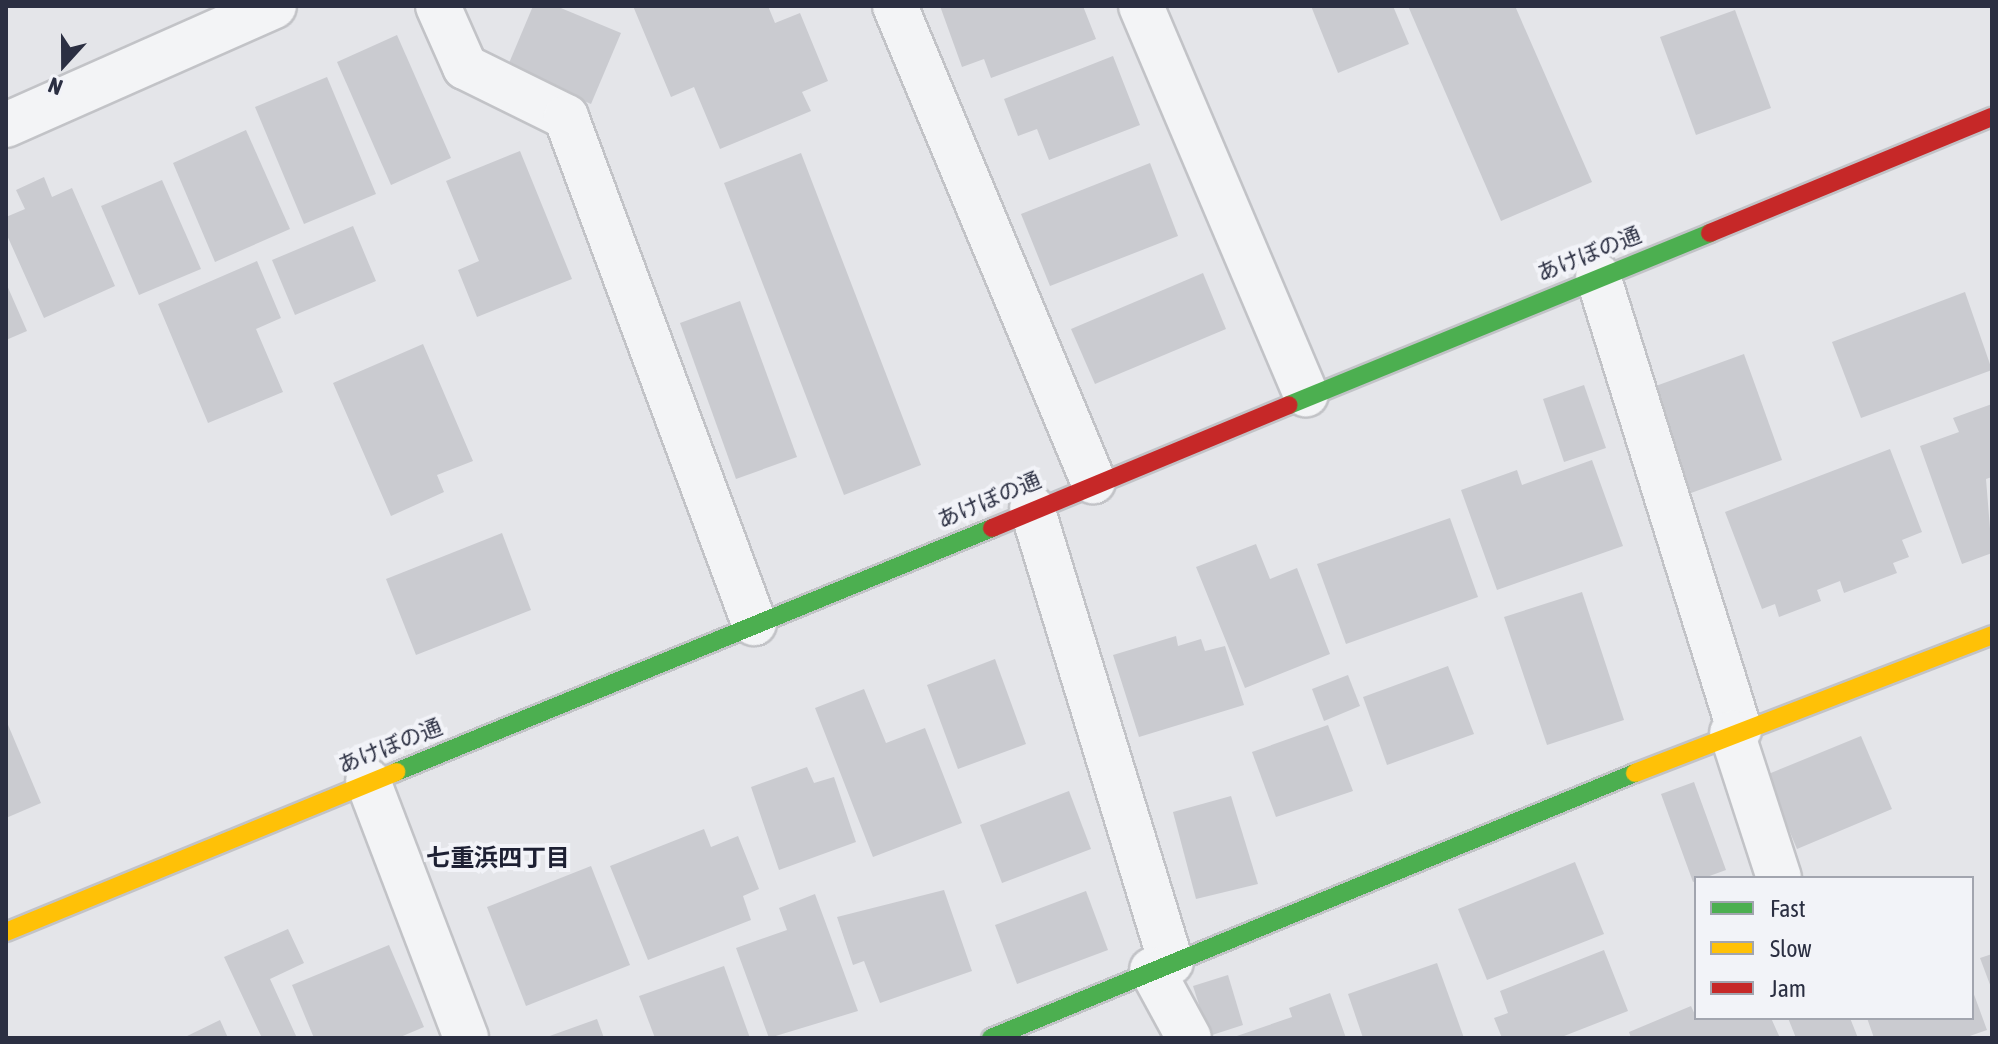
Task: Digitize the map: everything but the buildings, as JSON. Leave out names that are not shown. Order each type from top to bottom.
[{"type":"street","points":[[6,125],[274,6]]},
{"type":"street","points":[[438,6],[465,67],[566,117],[754,623]]},
{"type":"street","points":[[895,6],[1093,481]]},
{"type":"street","points":[[1141,6],[1306,394]]},
{"type":"street","name":"あけぼの通","points":[[6,932],[1093,481],[1992,117]]},
{"type":"street","points":[[1598,276],[1778,876]]},
{"type":"street","points":[[1032,508],[1162,966],[1189,1038]]},
{"type":"street","points":[[991,1038],[1736,732],[1992,635]]},
{"type":"street","points":[[368,781],[466,1038]]},
{"type":"traffic: fast","points":[[1289,405],[1710,233]]},
{"type":"traffic: fast","points":[[396,772],[992,528]]},
{"type":"traffic: fast","points":[[991,1038],[1635,773]]},
{"type":"traffic: slow","points":[[1635,773],[1992,635]]},
{"type":"traffic: slow","points":[[6,932],[396,772]]},
{"type":"traffic: jam","points":[[1710,233],[1992,117]]},
{"type":"traffic: jam","points":[[992,528],[1289,405]]},
{"type":"district","name":"七重浜四丁目","points":[[498,858]]}]
